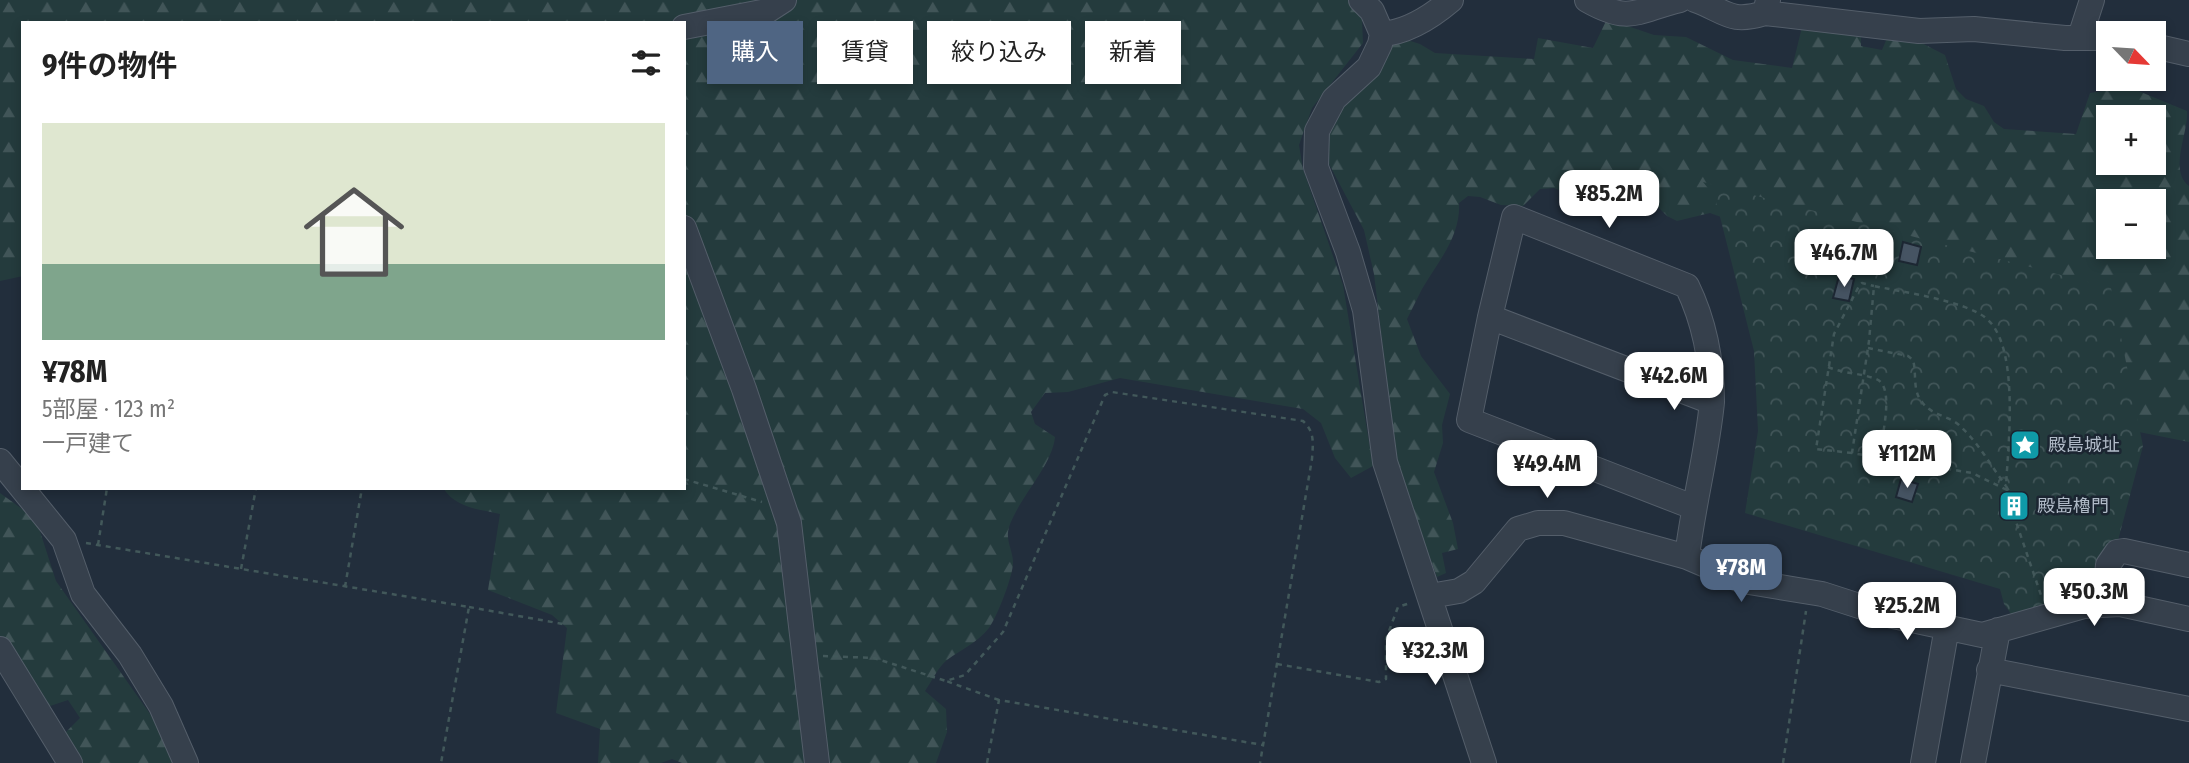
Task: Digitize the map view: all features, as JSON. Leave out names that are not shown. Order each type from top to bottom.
[{"type":"street","points":[[686,27],[767,11],[784,0]]},
{"type":"street","points":[[1361,0],[1372,11],[1382,34],[1380,44],[1369,67],[1334,99],[1317,131],[1316,167],[1348,252],[1365,310],[1385,462],[1484,763]]},
{"type":"street","points":[[1382,34],[1397,33],[1423,21],[1451,0]]},
{"type":"street","points":[[1587,0],[1621,15],[1638,14],[1680,0]]},
{"type":"street","points":[[1695,0],[1736,18],[1749,18],[1766,6],[1919,31],[1974,29],[2065,38],[2096,38]]},
{"type":"street","points":[[2080,37],[2092,0]]},
{"type":"street","points":[[2166,49],[2189,54]]},
{"type":"street","points":[[1687,557],[1693,507],[1708,446],[1712,402],[1712,379],[1698,308],[1687,286],[1514,217],[1469,420],[1693,507]]},
{"type":"street","points":[[686,233],[744,389],[789,523],[817,763]]},
{"type":"street","points":[[1490,317],[1712,402]]},
{"type":"street","points":[[0,461],[21,487]]},
{"type":"street","points":[[23,490],[64,540],[83,594],[130,655],[161,706],[186,763]]},
{"type":"street","points":[[1430,596],[1460,591],[1474,582],[1518,529],[1538,523],[1564,523],[1687,557],[1743,581],[1822,594],[1884,614],[1982,635],[2084,606],[2120,604],[2189,619]]},
{"type":"street","points":[[2104,605],[2108,565],[2116,552],[2124,551],[2189,565]]},
{"type":"street","points":[[1923,763],[1947,627]]},
{"type":"street","points":[[1973,763],[1998,630]]},
{"type":"street","points":[[0,649],[70,763]]},
{"type":"street","points":[[1989,670],[2189,709]]},
{"type":"path","points":[[1862,283],[1969,310],[1987,318],[1994,327],[2009,370],[2007,488],[1972,473],[1816,449],[1834,334],[1862,283]]},
{"type":"path","points":[[1852,453],[1868,348],[1874,286]]},
{"type":"path","points":[[1868,348],[1908,356],[1913,360],[1915,389],[1921,402],[1932,412],[1955,422],[1967,433],[2007,488],[2013,498],[2014,516],[2049,614]]},
{"type":"path","points":[[1828,367],[1844,374],[1878,379],[1886,392],[1879,457]]},
{"type":"path","points":[[946,681],[965,675],[1003,632],[1105,395],[1112,391],[1303,421],[1311,429],[1312,459],[1260,763]]},
{"type":"path","points":[[686,480],[784,508]]},
{"type":"path","points":[[97,545],[107,490]]},
{"type":"path","points":[[241,569],[256,490]]},
{"type":"path","points":[[345,587],[362,490]]},
{"type":"path","points":[[64,540],[563,624]]},
{"type":"path","points":[[1783,763],[1805,612],[1812,594]]},
{"type":"path","points":[[1277,664],[1379,682],[1386,679],[1386,639],[1398,607],[1430,596]]},
{"type":"path","points":[[442,763],[469,607]]},
{"type":"path","points":[[804,655],[874,658],[999,700],[1263,744]]},
{"type":"path","points":[[988,763],[999,700]]},
{"type":"green space","points":[[0,0],[1350,0],[1362,20],[1363,43],[1312,108],[1299,145],[1303,169],[1343,285],[1373,466],[1351,478],[1335,458],[1321,423],[1303,409],[1120,378],[1068,392],[1045,393],[1031,412],[1035,424],[1055,437],[1053,448],[1009,527],[1013,563],[1000,606],[989,628],[944,663],[925,691],[946,709],[947,732],[936,763],[682,763],[672,759],[661,763],[598,763],[600,729],[556,713],[567,628],[552,615],[488,590],[500,514],[461,504],[444,490],[686,490],[686,21],[21,21],[21,276],[0,281]]},
{"type":"green space","points":[[1607,19],[1654,35],[1686,37],[1733,60],[1792,68],[1803,23],[1861,32],[1861,46],[1882,50],[1890,31],[1914,39],[1945,55],[1956,89],[1966,99],[1984,106],[1994,122],[2004,129],[2076,134],[2090,93],[2104,91],[2138,91],[2187,111],[2180,170],[2189,186],[2189,442],[2129,430],[1710,213],[1677,221],[1667,216],[1650,199],[1618,182],[1608,186],[1588,202],[1554,188],[1540,189],[1523,206],[1501,205],[1480,197],[1468,196],[1459,203],[1459,215],[1452,238],[1407,319],[1421,356],[1450,394],[1442,425],[1443,443],[1434,472],[1453,523],[1458,549],[1442,553],[1446,573],[1437,577],[1398,473],[1374,274],[1364,230],[1329,164],[1329,126],[1390,45],[1404,39],[1435,53],[1534,59],[1538,38],[1593,48]]},
{"type":"green space","points":[[1703,182],[2111,288],[2143,446],[2102,601],[2014,618],[2004,604],[2000,589],[1745,513],[1758,431],[1754,351],[1715,197]]},
{"type":"green space","points":[[0,493],[36,519],[56,581],[155,721],[173,763],[81,763],[59,739],[80,718],[68,700],[44,708],[0,637]]},
{"type":"building","points":[[1903,242],[1921,247],[1917,265],[1899,261]]},
{"type":"building","points":[[1839,276],[1854,279],[1849,301],[1833,298]]},
{"type":"building","points":[[1901,479],[1918,484],[1912,502],[1896,497]]},
{"type":"place","name":"殿島城址","points":[[2025,445]]},
{"type":"place","name":"殿島櫓門","points":[[2014,506]]}]
